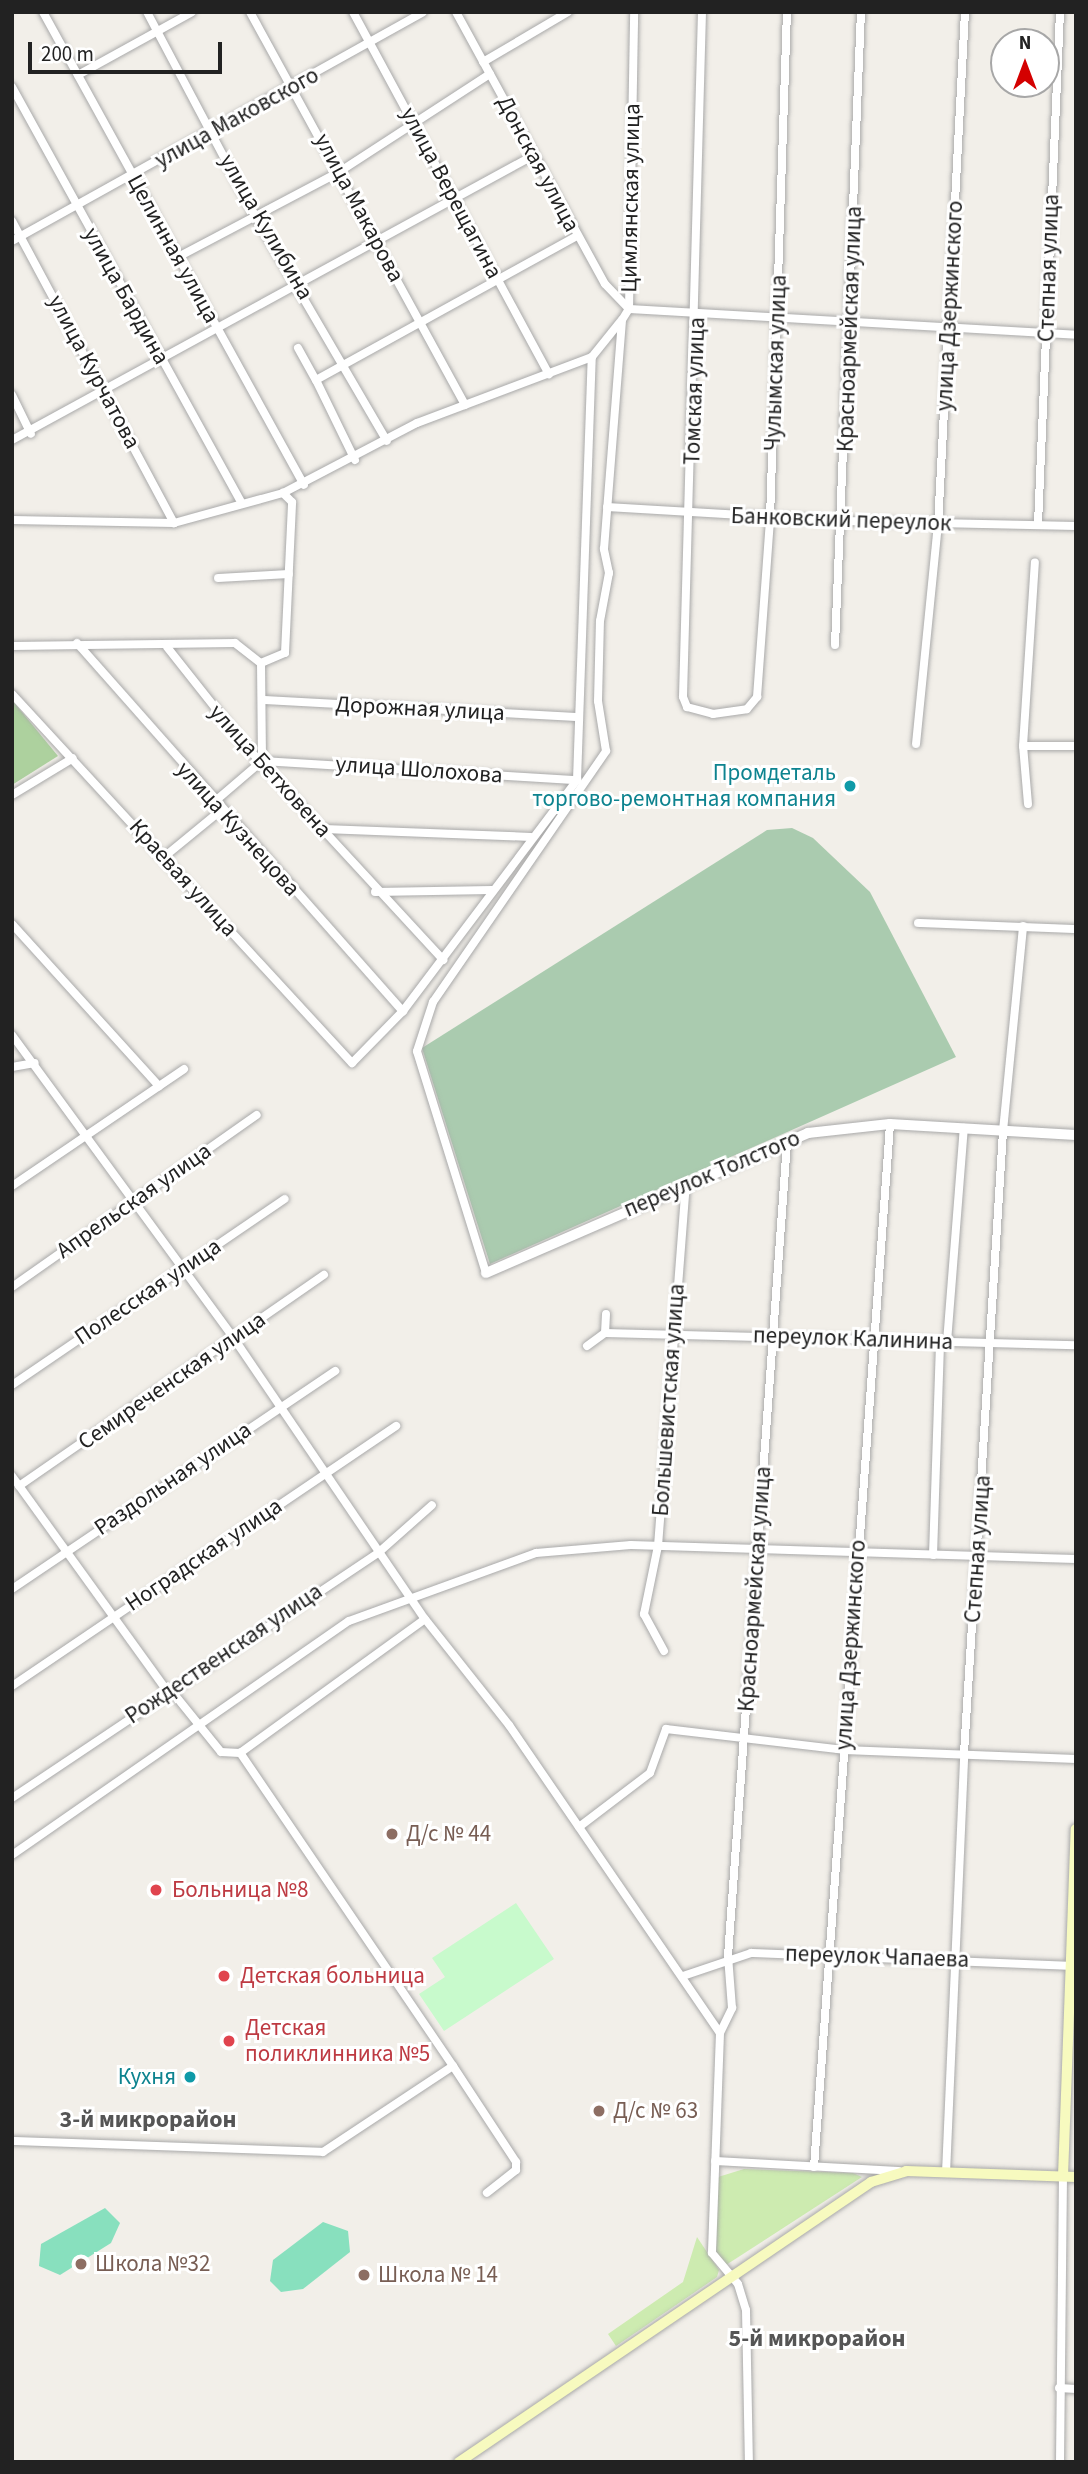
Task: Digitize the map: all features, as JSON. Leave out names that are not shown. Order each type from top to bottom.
[{"type":"main road","points":[[1063,2176],[1073,1966],[1076,1829]]},
{"type":"main road","points":[[459,2462],[864,2185],[905,2171],[1076,2177]]},
{"type":"street","name":"Целинная улица","points":[[43,12],[304,485]]},
{"type":"street","name":"улица Кулибина","points":[[147,12],[253,212],[299,286],[387,441]]},
{"type":"street","points":[[78,75],[192,12]]},
{"type":"street","name":"улица Макарова","points":[[250,12],[465,405]]},
{"type":"street","name":"улица Верещагина","points":[[353,12],[494,277],[549,374]]},
{"type":"street","name":"улица Маковского","points":[[16,238],[294,89],[423,12]]},
{"type":"street","name":"Донская улица","points":[[456,12],[577,236],[605,284],[629,309]]},
{"type":"street","points":[[483,62],[568,12]]},
{"type":"street","name":"Цимлянская улица","points":[[486,1273],[420,1067],[419,1033],[433,1002],[606,751],[598,701],[600,621],[609,573],[607,507],[622,320],[629,309],[634,12]]},
{"type":"street","name":"Томская улица","points":[[702,12],[698,311],[683,697],[697,712],[747,709]]},
{"type":"street","name":"Чулымская улица","points":[[747,709],[757,696],[770,518],[787,12]]},
{"type":"street","name":"Красноармейская улица","points":[[835,645],[843,521],[862,12]]},
{"type":"street","name":"улица Дзержинского","points":[[916,744],[926,600],[938,524],[965,12]]},
{"type":"street","name":"Степная улица","points":[[1038,524],[1060,12]]},
{"type":"street","points":[[178,257],[253,212],[339,172],[490,74]]},
{"type":"street","name":"улица Бардина","points":[[12,87],[242,504]]},
{"type":"street","points":[[12,440],[31,434],[534,155]]},
{"type":"street","name":"улица Курчатова","points":[[12,221],[16,238],[106,393],[174,523]]},
{"type":"street","points":[[316,380],[494,277],[577,236]]},
{"type":"street","points":[[629,309],[778,313],[1076,335]]},
{"type":"street","points":[[12,520],[174,523],[284,493],[465,405],[592,357],[622,320]]},
{"type":"street","points":[[298,348],[355,460]]},
{"type":"street","points":[[403,1011],[531,837],[577,780],[577,717],[592,357]]},
{"type":"street","points":[[12,395],[31,434]]},
{"type":"street","points":[[261,663],[285,653],[292,502],[284,493]]},
{"type":"street","name":"Банковский переулок","points":[[607,507],[843,521],[1076,526]]},
{"type":"street","points":[[1028,804],[1023,746],[1035,562]]},
{"type":"street","points":[[218,578],[289,574]]},
{"type":"street","points":[[12,646],[77,643],[167,647],[236,643],[261,663],[264,700],[262,761],[214,803]]},
{"type":"street","name":"улица Кузнецова","points":[[77,643],[220,811],[403,1011]]},
{"type":"street","name":"улица Бетховена","points":[[167,647],[375,892],[443,960]]},
{"type":"street","name":"Краевая улица","points":[[12,694],[352,1063],[403,1011]]},
{"type":"street","name":"Дорожная улица","points":[[264,700],[577,717]]},
{"type":"street","points":[[1023,746],[1076,746]]},
{"type":"street","points":[[12,795],[73,758]]},
{"type":"street","name":"улица Шолохова","points":[[262,761],[577,780]]},
{"type":"street","points":[[164,857],[220,811]]},
{"type":"street","points":[[324,829],[531,837]]},
{"type":"street","points":[[375,892],[492,890]]},
{"type":"street","points":[[918,923],[1076,929]]},
{"type":"street","points":[[12,925],[159,1086]]},
{"type":"street","name":"Степная улица","points":[[946,2173],[964,1753],[993,1343],[1003,1131],[1023,926]]},
{"type":"street","points":[[12,1035],[233,1337],[378,1553],[579,1827],[720,2033]]},
{"type":"street","points":[[12,1067],[35,1063]]},
{"type":"street","points":[[12,1186],[184,1069]]},
{"type":"street","name":"Апрельская улица","points":[[12,1287],[257,1115]]},
{"type":"street","name":"улица Дзержинского","points":[[814,2167],[890,1124]]},
{"type":"street","name":"переулок Толстого","points":[[486,1273],[808,1133],[890,1124],[1076,1135]]},
{"type":"street","points":[[933,1555],[944,1342],[964,1128]]},
{"type":"street","name":"Красноармейская улица","points":[[749,2462],[746,2310],[729,2276],[712,2253],[720,2033],[732,2008],[728,1956],[787,1142]]},
{"type":"street","name":"Большевистская улица","points":[[664,1651],[644,1614],[658,1546],[672,1333],[686,1184]]},
{"type":"street","name":"Полесская улица","points":[[12,1385],[285,1199]]},
{"type":"street","name":"Семиреченская улица","points":[[19,1486],[324,1275]]},
{"type":"street","points":[[587,1346],[605,1333],[606,1314]]},
{"type":"street","name":"переулок Калинина","points":[[605,1333],[1076,1345]]},
{"type":"street","name":"Раздольная улица","points":[[12,1589],[335,1371]]},
{"type":"street","name":"Ноградская улица","points":[[12,1686],[396,1426]]},
{"type":"street","points":[[12,1476],[67,1551],[110,1619],[168,1690],[203,1726],[224,1755],[240,1753],[425,1619]]},
{"type":"street","name":"Рождественская улица","points":[[12,1798],[168,1690],[378,1553],[432,1505]]},
{"type":"street","points":[[12,1855],[203,1726],[349,1621],[411,1595],[563,1547],[758,1547],[1076,1559]]},
{"type":"street","points":[[579,1827],[650,1773],[666,1729],[844,1750],[1076,1759]]},
{"type":"street","points":[[240,1753],[516,2162],[516,2170],[487,2193]]},
{"type":"street","name":"переулок Чапаева","points":[[683,1976],[728,1956],[831,1956],[1073,1966]]},
{"type":"street","points":[[12,2141],[323,2152],[453,2066]]},
{"type":"street","points":[[715,2161],[905,2171]]},
{"type":"street","points":[[1060,2462],[1063,2176]]},
{"type":"street","points":[[1059,2388],[1076,2389]]},
{"type":"green space","points":[[12,700],[58,756],[12,785]]},
{"type":"green space","points":[[792,828],[813,838],[870,892],[956,1057],[490,1264],[422,1048],[767,830]]},
{"type":"green space","points":[[516,1903],[554,1959],[444,2031],[419,1994],[445,1977],[432,1958]]},
{"type":"green space","points":[[744,2169],[853,2173],[862,2177],[726,2265],[716,2252],[718,2177]]},
{"type":"green space","points":[[105,2208],[120,2223],[111,2243],[60,2275],[39,2266],[41,2244]]},
{"type":"green space","points":[[323,2222],[348,2231],[350,2252],[303,2289],[281,2292],[270,2281],[273,2260]]},
{"type":"green space","points":[[697,2237],[719,2270],[717,2277],[616,2346],[608,2334],[683,2282]]},
{"type":"place","name":"Промдеталь торгово-ремонтная компания","points":[[850,786]]},
{"type":"place","name":"Д/с № 44","points":[[392,1834]]},
{"type":"place","name":"Больница №8","points":[[156,1890]]},
{"type":"place","name":"Детская больница","points":[[224,1976]]},
{"type":"place","name":"Детская поликлинника №5","points":[[229,2041]]},
{"type":"place","name":"Кухня","points":[[190,2077]]},
{"type":"place","name":"Д/с № 63","points":[[599,2111]]},
{"type":"place","name":"Школа №32","points":[[81,2264]]},
{"type":"place","name":"Школа № 14","points":[[364,2275]]},
{"type":"district","name":"3-й микрорайон","points":[[148,2120]]},
{"type":"district","name":"5-й микрорайон","points":[[817,2339]]}]
